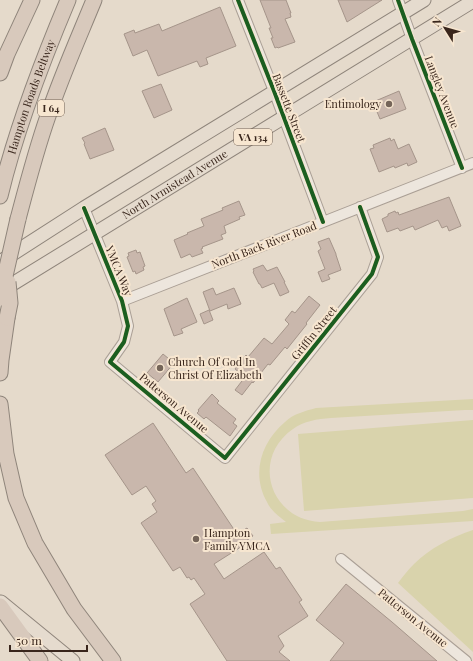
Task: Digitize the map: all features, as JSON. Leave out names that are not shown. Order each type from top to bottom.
[{"type":"highway","points":[[0,72],[32,0]]},
{"type":"highway","name":"Hampton Roads Beltway","points":[[0,196],[6,171],[32,90],[68,0]]},
{"type":"highway","name":"Hampton Roads Beltway","points":[[0,298],[4,263],[36,153],[60,81],[94,0]]},
{"type":"highway","points":[[0,373],[10,303],[4,263]]},
{"type":"highway","points":[[0,404],[6,454],[16,498],[35,543],[74,609],[113,661]]},
{"type":"highway","points":[[0,606],[40,661]]},
{"type":"main road","name":"VA 134","points":[[4,263],[84,208],[424,0]]},
{"type":"main road","name":"North Armistead Avenue","points":[[0,291],[473,1]]},
{"type":"main road","points":[[0,601],[73,661]]},
{"type":"street","name":"Bassette Street","points":[[238,0],[323,222]]},
{"type":"street","name":"Langley Avenue","points":[[398,0],[462,168]]},
{"type":"street","name":"North Back River Road","points":[[122,300],[473,163]]},
{"type":"street","name":"YMCA Way","points":[[84,208],[122,300],[128,326],[124,342],[110,362]]},
{"type":"street","name":"Griffin Street","points":[[226,458],[372,274],[378,257],[360,208]]},
{"type":"street","name":"Patterson Avenue","points":[[110,362],[226,458]]},
{"type":"street","name":"Patterson Avenue","points":[[342,559],[466,661]]},
{"type":"shaded area","points":[[473,399],[473,410],[331,418],[306,422],[297,426],[280,441],[272,455],[270,470],[272,485],[278,499],[288,510],[302,518],[320,522],[473,509],[473,521],[271,534],[270,524],[286,522],[275,513],[267,502],[262,491],[259,470],[261,459],[270,439],[285,422],[292,417],[299,413],[316,408]]},
{"type":"shaded area","points":[[473,420],[473,498],[304,511],[298,434]]},
{"type":"shaded area","points":[[473,530],[473,652],[398,583],[420,558],[434,548],[457,536]]},
{"type":"building","points":[[260,0],[286,0],[291,17],[285,19],[295,42],[275,48],[269,28],[271,28]]},
{"type":"building","points":[[338,0],[382,0],[347,22]]},
{"type":"building","points":[[220,7],[236,46],[206,58],[208,64],[200,67],[197,61],[158,76],[147,50],[133,56],[124,34],[134,30],[135,33],[159,24],[162,31]]},
{"type":"building","points":[[161,84],[172,110],[154,118],[142,91]]},
{"type":"building","name":"Entimology","points":[[399,91],[406,109],[380,119],[373,102]]},
{"type":"building","points":[[105,128],[114,150],[90,159],[82,138]]},
{"type":"building","points":[[390,138],[391,141],[394,139],[398,149],[409,144],[417,162],[408,166],[407,163],[395,168],[394,166],[379,172],[370,149],[374,148],[373,145]]},
{"type":"building","points":[[449,197],[461,226],[449,231],[447,226],[442,228],[438,220],[415,230],[413,226],[400,231],[398,228],[387,232],[382,219],[388,216],[388,214],[395,211],[396,213],[398,212],[399,215]]},
{"type":"building","points":[[239,201],[245,215],[239,217],[240,219],[224,226],[226,233],[221,235],[223,239],[202,247],[203,248],[201,249],[203,253],[192,257],[190,254],[181,258],[174,240],[204,226],[201,219],[223,210],[222,208]]},
{"type":"building","points":[[329,238],[341,270],[328,275],[330,279],[322,282],[318,272],[325,269],[318,251],[321,249],[318,242]]},
{"type":"building","points":[[136,250],[137,253],[140,252],[145,266],[143,267],[144,270],[136,274],[135,271],[133,272],[127,257],[129,256],[128,253]]},
{"type":"building","points":[[263,265],[267,271],[277,267],[289,292],[280,296],[274,283],[262,288],[253,272],[253,269]]},
{"type":"building","points":[[213,288],[216,295],[234,288],[241,304],[228,309],[227,304],[210,311],[203,292]]},
{"type":"building","points":[[309,296],[320,305],[306,323],[307,324],[287,349],[285,347],[270,365],[268,364],[242,395],[235,390],[245,377],[235,369],[246,355],[248,357],[264,338],[272,344],[289,324],[285,320],[292,311],[295,313]]},
{"type":"building","points":[[187,298],[197,322],[181,329],[183,333],[174,336],[164,309]]},
{"type":"building","points":[[209,310],[213,320],[204,324],[200,314]]},
{"type":"building","name":"Church Of God In Christ Of Elizabeth","points":[[163,354],[174,363],[158,382],[147,373]]},
{"type":"building","points":[[212,394],[219,401],[217,403],[236,419],[233,423],[237,426],[230,436],[206,417],[204,419],[197,413]]},
{"type":"building","name":"Hampton Family YMCA","points":[[153,423],[186,473],[193,468],[237,534],[247,528],[253,536],[243,543],[244,545],[214,564],[224,579],[264,552],[276,569],[280,567],[302,600],[299,602],[308,616],[278,636],[284,646],[279,652],[290,661],[227,661],[190,604],[205,594],[194,578],[191,580],[189,577],[187,578],[180,567],[173,571],[141,523],[157,512],[152,504],[156,501],[146,486],[132,495],[105,455]]},
{"type":"building","points":[[346,584],[437,661],[330,661],[344,643],[316,620]]},
{"type":"cycle path","points":[[238,0],[323,222]]},
{"type":"cycle path","points":[[398,0],[462,168]]},
{"type":"cycle path","points":[[84,208],[122,301],[128,326],[124,342],[110,362],[225,458],[372,274],[378,257],[360,207]]},
{"type":"place","name":"Entimology","points":[[389,104]]},
{"type":"place","name":"Church Of God In Christ Of Elizabeth","points":[[160,368]]},
{"type":"place","name":"Hampton Family YMCA","points":[[196,539]]}]
